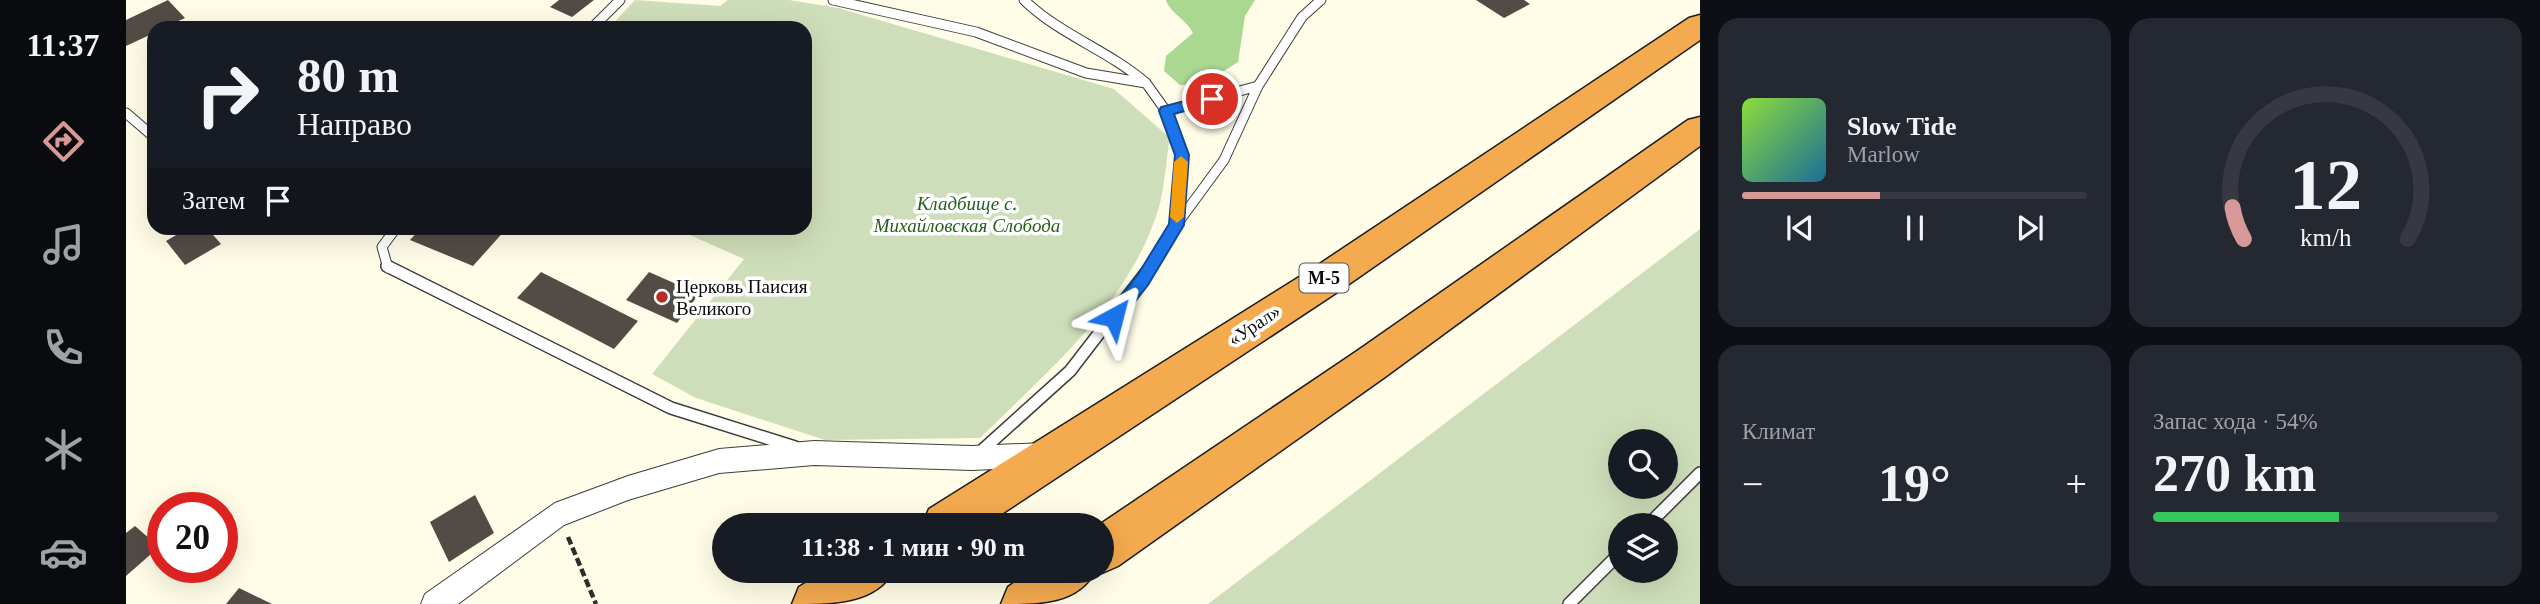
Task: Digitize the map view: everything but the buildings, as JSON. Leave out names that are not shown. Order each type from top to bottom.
[{"type":"highway","name":"«Урал»","points":[[963,513],[1059,454],[1574,112],[1700,25]]},
{"type":"highway","points":[[1114,542],[1371,364],[1700,128]]},
{"type":"highway","points":[[817,604],[850,583]]},
{"type":"highway","points":[[1025,604],[1055,583]]},
{"type":"street","points":[[435,604],[555,516],[628,488],[719,461],[814,453],[972,458],[1059,454]]},
{"type":"lane","points":[[599,21],[620,0]]},
{"type":"lane","points":[[833,0],[976,32],[1086,73],[1146,83]]},
{"type":"lane","points":[[1024,0],[1037,15],[1100,54],[1128,66],[1146,83],[1166,111],[1182,155],[1176,225]]},
{"type":"lane","points":[[972,458],[1070,372],[1142,281],[1176,225],[1208,187],[1237,142],[1258,86],[1302,17],[1321,0]]},
{"type":"lane","points":[[1166,111],[1258,86]]},
{"type":"lane","points":[[126,113],[147,131]]},
{"type":"lane","points":[[391,235],[382,247],[388,269],[671,408],[814,453]]},
{"type":"lane","points":[[1660,513],[1700,473]]},
{"type":"lane","points":[[1569,604],[1608,565]]},
{"type":"path","points":[[566,532],[596,604]]},
{"type":"green space","name":"Кладбище с. Михайловская Слобода","points":[[635,0],[720,6],[728,0],[789,0],[838,8],[1114,89],[1170,138],[1159,207],[1129,274],[1108,304],[1060,360],[980,438],[825,440],[696,398],[652,374],[744,259],[690,235],[812,235],[812,21],[616,21]]},
{"type":"green space","points":[[1166,0],[1255,0],[1245,16],[1238,62],[1204,84],[1180,85],[1164,71],[1166,56],[1193,33]]},
{"type":"green space","points":[[1700,229],[1700,604],[1208,604]]},
{"type":"slow traffic","points":[[1177,217],[1181,162]]},
{"type":"place","name":"Церковь Паисия Великого","points":[[662,297]]},
{"type":"route","points":[[1114,317],[1142,281],[1176,225],[1182,155],[1166,111],[1212,99]]}]
